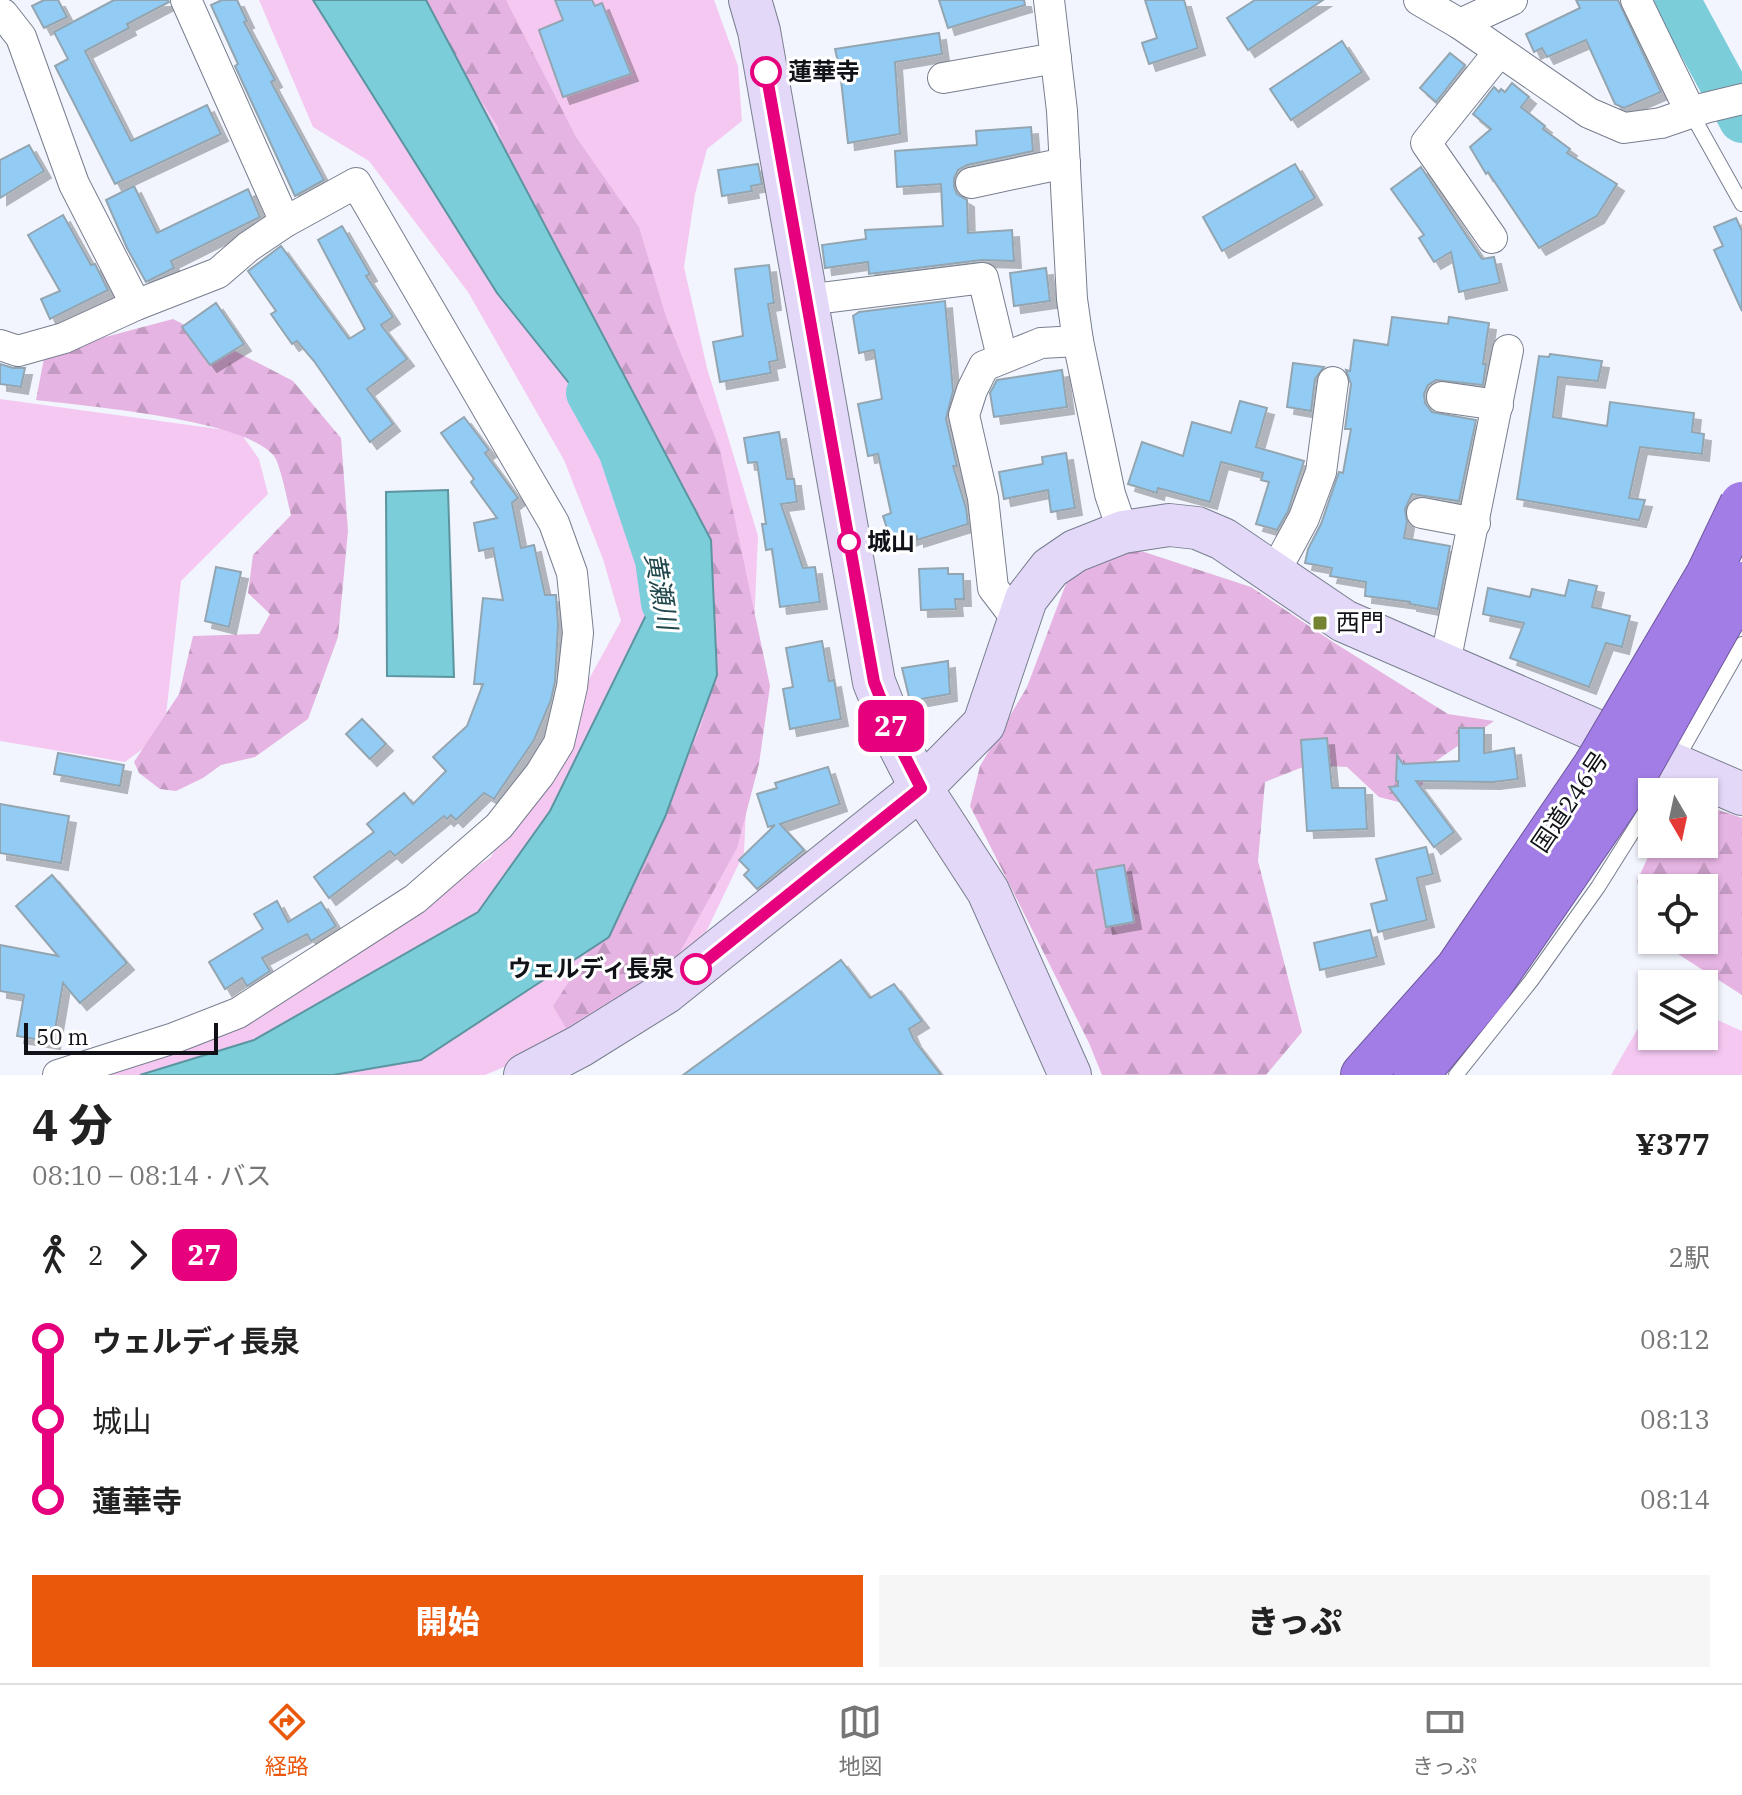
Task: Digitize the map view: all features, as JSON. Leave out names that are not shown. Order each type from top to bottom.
[{"type":"highway","name":"国道246号","points":[[1644,778],[1708,575],[1742,504]]},
{"type":"highway","name":"国道246号","points":[[1644,778],[1742,584]]},
{"type":"highway","name":"国道246号","points":[[1363,1075],[1458,968],[1638,785]]},
{"type":"highway","name":"国道246号","points":[[1416,1075],[1485,992],[1638,787]]},
{"type":"street","points":[[186,0],[285,222]]},
{"type":"street","points":[[750,0],[759,31],[874,682],[899,745],[921,788],[988,891],[1070,1075]]},
{"type":"street","points":[[1049,0],[1065,163],[1072,299],[1110,494],[1123,532]]},
{"type":"street","points":[[1419,0],[1460,24],[1589,113],[1624,128],[1661,123],[1742,99]]},
{"type":"street","points":[[1460,24],[1512,0]]},
{"type":"street","points":[[1636,0],[1698,110]]},
{"type":"street","points":[[1,11],[21,37],[74,184],[136,305]]},
{"type":"street","points":[[1492,238],[1426,143],[1499,52]]},
{"type":"street","points":[[943,78],[1056,58]]},
{"type":"street","points":[[971,183],[1065,163]]},
{"type":"street","points":[[0,345],[18,351],[64,338],[136,305],[218,273],[248,247],[285,222],[356,183],[554,523],[572,573],[578,633],[572,687],[559,743],[540,774],[499,826],[415,899],[238,1013],[174,1038],[58,1075]]},
{"type":"street","points":[[806,300],[983,278],[1002,357]]},
{"type":"street","points":[[1019,622],[993,588],[983,498],[964,415],[984,366],[1041,343],[1078,341]]},
{"type":"street","points":[[1445,663],[1508,350]]},
{"type":"street","points":[[1273,575],[1304,518],[1321,472],[1333,382]]},
{"type":"street","points":[[1442,397],[1498,405]]},
{"type":"street","points":[[1422,513],[1475,523]]},
{"type":"street","points":[[525,1075],[580,1046],[665,993],[921,788],[984,724],[1026,599],[1050,568],[1075,551],[1123,532],[1169,525],[1197,528],[1223,539],[1344,621],[1445,663],[1640,778]]},
{"type":"street","points":[[1718,791],[1742,794]]},
{"type":"lane","points":[[1698,110],[1742,204]]},
{"type":"lane","points":[[1644,778],[1742,644]]},
{"type":"lane","points":[[1456,1075],[1531,981],[1598,887],[1638,792]]},
{"type":"shaded area","points":[[259,0],[714,0],[738,66],[742,121],[707,149],[695,194],[684,267],[707,368],[758,536],[744,853],[706,932],[582,1034],[485,1075],[61,1075],[339,962],[491,857],[621,621],[603,559],[564,460],[468,292],[369,161],[313,127]]},
{"type":"shaded area","points":[[0,399],[240,432],[259,459],[268,494],[181,581],[164,733],[125,762],[0,741]]},
{"type":"shaded area","points":[[1718,1020],[1742,1031],[1742,1075],[1611,1075],[1638,1028],[1638,1050],[1718,1050]]},
{"type":"green space","points":[[417,0],[506,0],[576,137],[639,227],[666,317],[720,449],[770,686],[759,764],[737,848],[675,961],[566,1028],[553,1006],[635,881],[701,726],[716,670],[708,560],[527,244],[498,127]]},
{"type":"green space","points":[[173,319],[293,381],[341,438],[348,531],[338,637],[308,719],[255,757],[221,765],[176,791],[160,789],[139,773],[134,762],[179,694],[193,636],[259,634],[270,614],[248,593],[253,555],[291,515],[279,466],[274,456],[257,443],[231,432],[162,416],[36,400],[45,353]]},
{"type":"green space","points":[[1126,546],[1251,587],[1448,714],[1494,721],[1436,761],[1410,805],[1379,797],[1347,767],[1308,765],[1265,782],[1258,861],[1302,1032],[1266,1075],[1102,1075],[1089,1043],[970,806],[980,766],[1027,687],[1067,581]]},
{"type":"green space","points":[[1718,810],[1742,818],[1742,995],[1718,980],[1718,970],[1703,970],[1678,954],[1718,954],[1718,874],[1640,874],[1648,858],[1718,858]]},
{"type":"water","points":[[313,0],[426,0],[711,540],[717,675],[665,817],[609,937],[421,1060],[333,1075],[140,1075],[254,1040],[478,912],[550,811],[652,603],[652,487],[497,293]]},
{"type":"water","points":[[448,490],[454,677],[387,676],[386,492]]},
{"type":"building","points":[[44,0],[58,0],[67,17],[44,28],[32,6]]},
{"type":"building","points":[[114,0],[169,2],[85,51],[131,141],[207,105],[221,134],[115,184],[55,66],[68,59],[54,32]]},
{"type":"building","points":[[222,0],[237,0],[247,21],[244,22],[275,80],[271,82],[324,180],[295,196],[235,66],[238,64],[211,5]]},
{"type":"building","points":[[555,0],[592,0],[595,6],[602,3],[631,74],[563,97],[539,30],[563,20]]},
{"type":"building","points":[[939,0],[1024,0],[1025,5],[948,28]]},
{"type":"building","points":[[1145,0],[1184,0],[1198,48],[1149,64],[1142,43],[1157,38]]},
{"type":"building","points":[[1255,0],[1323,0],[1248,50],[1227,18]]},
{"type":"building","points":[[1576,0],[1618,0],[1661,92],[1624,108],[1615,104],[1586,40],[1547,57],[1542,48],[1534,52],[1526,34],[1580,8]]},
{"type":"building","points":[[939,33],[942,54],[895,62],[900,134],[848,143],[835,49]]},
{"type":"building","points":[[1342,41],[1362,72],[1291,120],[1270,89]]},
{"type":"building","points":[[1450,53],[1465,65],[1436,102],[1420,88]]},
{"type":"building","points":[[1512,83],[1529,97],[1521,107],[1570,149],[1567,153],[1617,184],[1597,216],[1539,248],[1470,147],[1491,129],[1473,114],[1494,87],[1499,92],[1501,89],[1505,92]]},
{"type":"building","points":[[1031,127],[1033,151],[967,165],[958,170],[954,178],[957,194],[967,200],[968,233],[1012,230],[1014,261],[981,260],[869,274],[868,262],[825,268],[822,245],[866,239],[865,230],[943,226],[941,184],[897,187],[895,151],[977,145],[976,131]]},
{"type":"building","points":[[29,145],[44,171],[0,198],[0,160]]},
{"type":"building","points":[[758,164],[762,184],[751,186],[752,191],[722,196],[718,170]]},
{"type":"building","points":[[1295,164],[1315,198],[1222,251],[1203,217]]},
{"type":"building","points":[[1421,167],[1482,259],[1494,257],[1500,283],[1459,292],[1451,252],[1434,262],[1419,238],[1424,235],[1391,189]]},
{"type":"building","points":[[134,186],[157,233],[248,189],[260,217],[171,261],[174,268],[146,282],[106,200]]},
{"type":"building","points":[[63,215],[108,290],[50,319],[41,299],[60,291],[28,235]]},
{"type":"building","points":[[1736,218],[1742,231],[1742,311],[1714,250],[1723,246],[1714,227]]},
{"type":"building","points":[[342,226],[370,274],[366,276],[393,317],[381,325],[407,359],[367,389],[393,424],[370,442],[314,361],[297,341],[292,344],[271,314],[276,311],[248,271],[281,246],[349,339],[365,329],[318,240]]},
{"type":"building","points":[[769,265],[774,303],[768,304],[778,360],[769,362],[771,373],[720,382],[713,342],[743,336],[735,269]]},
{"type":"building","points":[[1046,268],[1050,301],[1014,306],[1010,273]]},
{"type":"building","points":[[945,301],[953,391],[946,419],[957,466],[953,466],[968,524],[917,540],[917,536],[892,544],[883,516],[891,513],[878,454],[868,456],[858,404],[882,399],[874,350],[859,353],[853,316],[859,312]]},
{"type":"building","points":[[216,303],[244,344],[210,365],[182,327]]},
{"type":"building","points":[[1392,317],[1448,324],[1449,317],[1489,323],[1483,385],[1436,380],[1428,385],[1424,394],[1425,403],[1432,412],[1476,420],[1459,501],[1412,494],[1405,509],[1407,522],[1404,538],[1450,546],[1438,609],[1365,596],[1366,582],[1330,576],[1332,568],[1305,563],[1339,472],[1343,473],[1351,429],[1345,429],[1351,384],[1346,370],[1350,371],[1354,340],[1388,345]]},
{"type":"building","points":[[1550,354],[1602,361],[1598,381],[1558,377],[1553,417],[1607,426],[1610,402],[1694,413],[1692,432],[1704,434],[1702,454],[1640,447],[1629,498],[1645,500],[1639,520],[1517,499],[1539,356],[1549,357]]},
{"type":"building","points":[[1293,363],[1324,367],[1315,379],[1311,411],[1287,407]]},
{"type":"building","points":[[0,364],[25,368],[21,387],[0,384]]},
{"type":"building","points":[[1062,370],[1067,407],[994,417],[990,393],[997,380]]},
{"type":"building","points":[[1240,401],[1267,408],[1256,447],[1304,461],[1288,511],[1277,530],[1256,524],[1269,482],[1261,480],[1263,473],[1221,462],[1210,502],[1158,488],[1157,493],[1128,484],[1142,442],[1183,456],[1192,422],[1231,433]]},
{"type":"building","points":[[464,417],[489,450],[485,453],[518,498],[512,503],[521,548],[534,545],[545,595],[556,595],[558,625],[551,700],[534,740],[494,799],[484,793],[456,820],[451,815],[447,819],[444,816],[395,856],[390,851],[329,898],[314,877],[374,832],[367,824],[404,793],[413,804],[446,771],[433,757],[467,726],[483,684],[474,684],[483,598],[503,600],[493,548],[479,551],[474,523],[497,518],[441,433]]},
{"type":"building","points":[[779,432],[787,479],[794,479],[797,502],[781,504],[803,568],[815,567],[820,602],[780,607],[772,549],[766,550],[762,524],[766,524],[757,462],[748,463],[744,438]]},
{"type":"building","points":[[1066,453],[1075,508],[1051,512],[1048,490],[1004,499],[999,472],[1043,464],[1042,457]]},
{"type":"building","points":[[216,567],[241,572],[229,627],[205,621]]},
{"type":"building","points":[[948,568],[948,574],[963,574],[964,599],[955,599],[956,609],[921,610],[919,569]]},
{"type":"building","points":[[1569,580],[1597,586],[1592,607],[1630,616],[1622,647],[1606,643],[1589,687],[1510,658],[1524,623],[1483,614],[1488,588],[1530,597],[1532,589],[1565,596]]},
{"type":"building","points":[[822,641],[829,681],[834,680],[841,719],[790,729],[783,689],[793,687],[786,648]]},
{"type":"building","points":[[948,661],[950,694],[910,701],[902,668]]},
{"type":"building","points":[[362,719],[386,744],[370,759],[346,734]]},
{"type":"building","points":[[1459,728],[1484,728],[1484,753],[1514,748],[1518,779],[1493,782],[1416,781],[1454,832],[1434,847],[1389,787],[1398,786],[1397,755],[1403,764],[1459,761]]},
{"type":"building","points":[[1327,738],[1332,788],[1365,788],[1367,829],[1307,831],[1301,740]]},
{"type":"building","points":[[58,753],[124,765],[120,786],[54,774]]},
{"type":"building","points":[[828,767],[840,804],[780,824],[804,850],[757,889],[744,875],[749,870],[739,860],[775,825],[768,827],[757,794],[777,788],[775,783]]},
{"type":"building","points":[[0,804],[69,816],[61,863],[0,853]]},
{"type":"building","points":[[1426,847],[1433,874],[1417,878],[1427,920],[1378,932],[1371,904],[1387,900],[1376,859]]},
{"type":"building","points":[[1124,865],[1134,922],[1106,927],[1096,870]]},
{"type":"building","points":[[52,875],[127,963],[80,1003],[63,983],[53,1042],[17,1036],[24,995],[0,991],[0,945],[58,956],[16,906]]},
{"type":"building","points":[[277,901],[288,922],[321,902],[336,926],[311,941],[307,934],[262,958],[270,971],[247,986],[242,978],[225,989],[209,962],[263,929],[254,914]]},
{"type":"building","points":[[1370,930],[1377,957],[1320,970],[1314,943]]},
{"type":"building","points":[[841,960],[870,998],[894,984],[922,1021],[909,1029],[914,1040],[941,1075],[683,1075]]},
{"type":"waterway","points":[[1677,0],[1742,120]]},
{"type":"waterway","name":"黄瀬川","points":[[589,393],[621,450],[658,560],[664,603]]},
{"type":"bus line","name":"27","points":[[696,969],[921,788],[899,745],[874,682],[766,72]]},
{"type":"place","name":"蓮華寺","points":[[766,72]]},
{"type":"place","name":"城山","points":[[849,542]]},
{"type":"place","name":"西門","points":[[1320,623]]},
{"type":"place","name":"ウェルディ長泉","points":[[696,969]]}]
